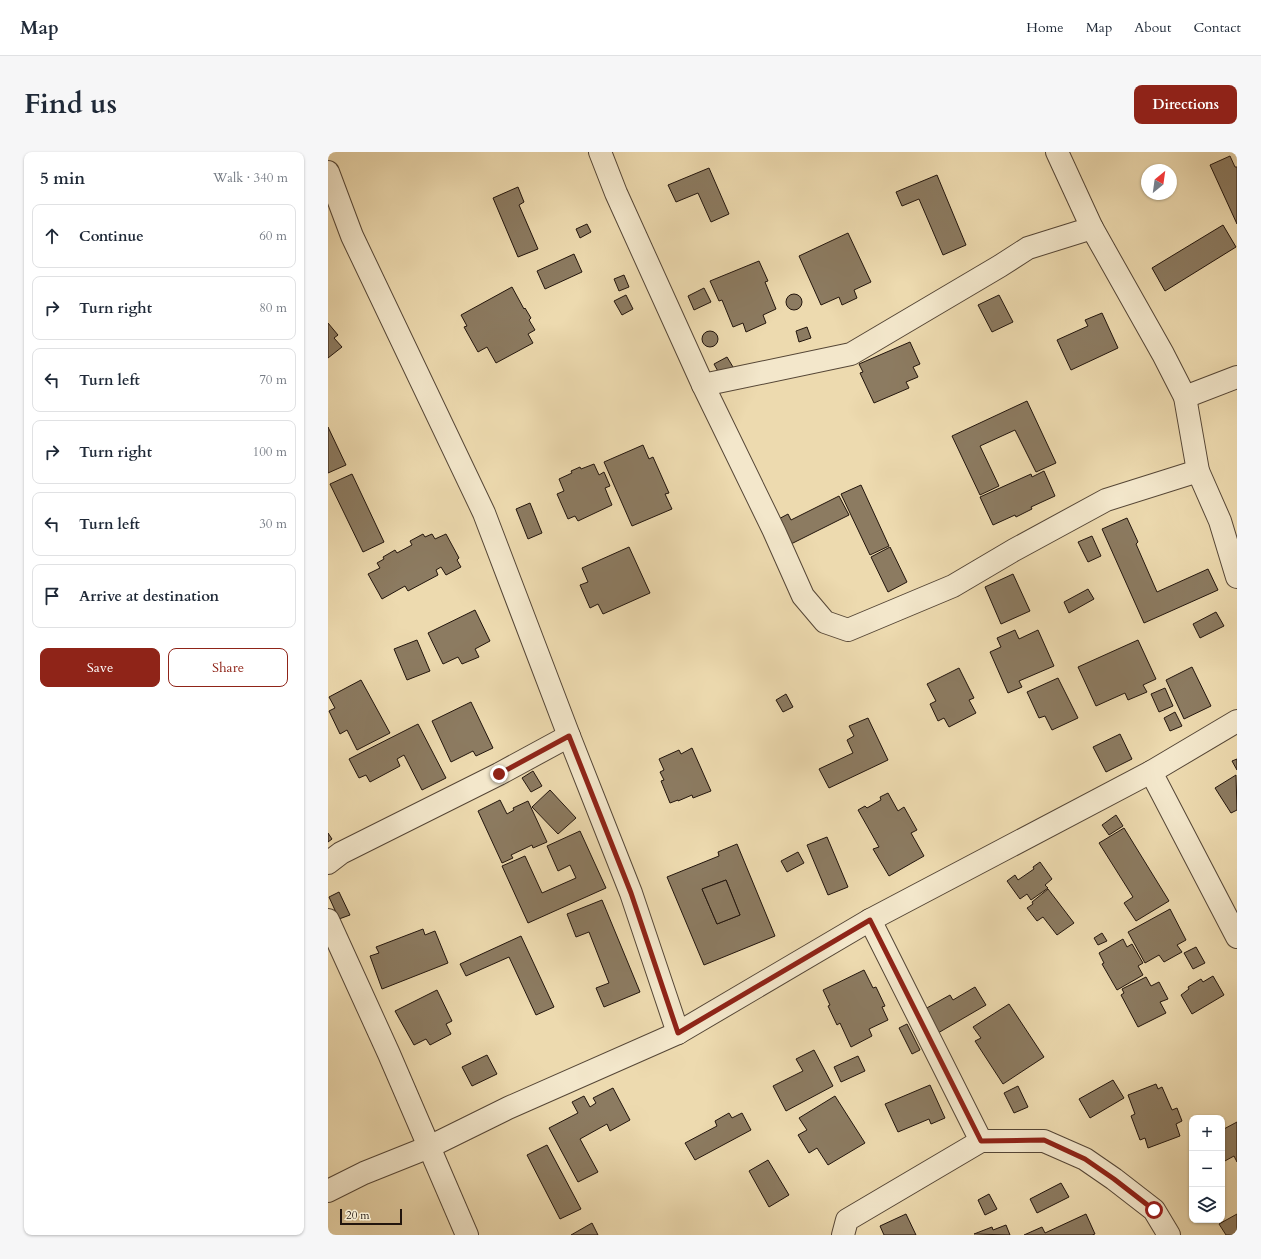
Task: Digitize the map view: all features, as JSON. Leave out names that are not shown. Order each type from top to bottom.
[{"type":"street","points":[[600,152],[616,193],[703,385],[774,532],[803,596],[825,622],[848,630],[953,586],[1014,550],[1106,500],[1198,470]]},
{"type":"street","points":[[1057,152],[1092,228],[1163,354],[1185,397],[1198,470],[1220,521],[1237,577]]},
{"type":"street","points":[[328,172],[352,236],[484,513],[631,893],[678,1033]]},
{"type":"street","points":[[703,385],[851,354],[1028,248],[1092,228]]},
{"type":"street","points":[[1185,397],[1237,377]]},
{"type":"street","points":[[328,1191],[364,1173],[429,1147],[508,1108],[678,1033],[870,920],[1151,772],[1237,721]]},
{"type":"street","points":[[328,864],[341,853],[499,774],[569,736]]},
{"type":"street","points":[[1151,772],[1237,937]]},
{"type":"street","points":[[328,920],[389,1054],[467,1235]]},
{"type":"street","points":[[870,920],[981,1141]]},
{"type":"street","points":[[843,1235],[847,1220],[981,1141],[1044,1140],[1085,1159],[1114,1179],[1154,1210],[1169,1235]]},
{"type":"building","points":[[1230,156],[1235,167],[1237,167],[1237,224],[1210,165]]},
{"type":"building","points":[[709,168],[729,214],[711,222],[698,193],[676,202],[668,185]]},
{"type":"building","points":[[937,175],[966,245],[943,255],[919,199],[902,206],[896,192]]},
{"type":"building","points":[[518,187],[524,202],[519,205],[538,249],[518,257],[493,198]]},
{"type":"building","points":[[587,224],[591,232],[580,238],[576,229]]},
{"type":"building","points":[[1223,225],[1236,247],[1165,291],[1152,268]]},
{"type":"building","points":[[848,233],[871,282],[854,290],[857,298],[842,305],[839,297],[821,305],[799,256]]},
{"type":"building","points":[[574,254],[582,272],[545,289],[537,271]]},
{"type":"building","points":[[759,261],[768,281],[765,282],[776,309],[763,315],[766,323],[746,332],[743,323],[733,327],[722,300],[719,301],[710,281]]},
{"type":"building","points":[[624,275],[629,287],[619,291],[614,279]]},
{"type":"building","points":[[512,287],[524,309],[525,308],[531,318],[529,320],[535,330],[528,334],[533,343],[496,363],[487,347],[478,352],[464,327],[467,326],[461,315]]},
{"type":"building","points":[[704,288],[711,302],[694,310],[688,296]]},
{"type":"building","points":[[794,294],[800,296],[802,302],[800,308],[794,310],[788,308],[786,302],[788,296]]},
{"type":"building","points":[[626,295],[633,309],[622,315],[614,301]]},
{"type":"building","points":[[999,295],[1013,322],[992,332],[978,305]]},
{"type":"building","points":[[1102,313],[1118,348],[1071,370],[1057,340],[1088,326],[1085,320]]},
{"type":"building","points":[[328,323],[338,335],[334,338],[342,347],[328,358]]},
{"type":"building","points":[[807,327],[811,338],[799,342],[796,331]]},
{"type":"building","points":[[710,331],[717,336],[718,339],[713,346],[710,347],[703,342],[702,339],[707,332]]},
{"type":"building","points":[[910,342],[920,364],[913,367],[918,377],[906,382],[909,388],[874,403],[860,373],[863,372],[859,364]]},
{"type":"building","points":[[727,357],[733,367],[720,375],[714,364]]},
{"type":"building","points":[[1027,401],[1056,463],[1036,472],[1015,430],[980,446],[999,486],[980,495],[952,436]]},
{"type":"building","points":[[328,427],[346,465],[328,473]]},
{"type":"building","points":[[643,445],[649,459],[653,457],[669,493],[665,494],[672,509],[632,526],[604,462]]},
{"type":"building","points":[[594,464],[599,475],[604,472],[610,486],[605,488],[612,505],[578,521],[575,516],[568,519],[557,494],[564,491],[559,479],[572,473],[571,471],[580,467],[581,469]]},
{"type":"building","points":[[1044,471],[1055,496],[1031,507],[1032,509],[1016,517],[1015,515],[993,525],[980,497],[1031,474],[1032,477]]},
{"type":"building","points":[[352,474],[384,542],[363,552],[330,484]]},
{"type":"building","points":[[861,485],[889,546],[870,555],[841,494]]},
{"type":"building","points":[[839,496],[849,515],[787,546],[775,521],[788,514],[791,520]]},
{"type":"building","points":[[530,503],[542,533],[528,539],[516,509]]},
{"type":"building","points":[[1127,518],[1138,542],[1136,544],[1157,592],[1208,569],[1218,590],[1144,623],[1102,529]]},
{"type":"building","points":[[423,534],[425,537],[432,534],[435,539],[446,534],[459,558],[457,560],[461,567],[446,575],[441,567],[436,570],[438,575],[408,591],[405,586],[382,599],[368,574],[380,568],[377,563],[384,559],[383,557],[395,550],[397,553],[412,545],[410,541]]},
{"type":"building","points":[[1092,536],[1101,556],[1088,562],[1078,542]]},
{"type":"building","points":[[629,547],[650,593],[603,614],[598,604],[590,608],[580,585],[588,582],[582,568]]},
{"type":"building","points":[[890,547],[907,582],[888,592],[871,557]]},
{"type":"building","points":[[1013,574],[1030,611],[1001,624],[985,587]]},
{"type":"building","points":[[1088,589],[1094,599],[1069,613],[1064,602]]},
{"type":"building","points":[[475,610],[490,641],[475,649],[479,657],[462,664],[458,657],[443,664],[428,633]]},
{"type":"building","points":[[1216,612],[1224,626],[1200,638],[1193,624]]},
{"type":"building","points":[[1015,630],[1019,639],[1038,630],[1054,666],[1019,681],[1022,687],[1008,693],[990,652],[1001,647],[997,638]]},
{"type":"building","points":[[417,640],[430,671],[407,680],[394,649]]},
{"type":"building","points":[[1138,640],[1156,679],[1143,685],[1147,692],[1128,700],[1125,693],[1096,706],[1078,667]]},
{"type":"building","points":[[1192,667],[1211,706],[1184,719],[1166,680]]},
{"type":"building","points":[[959,668],[974,698],[969,700],[976,713],[949,727],[944,718],[938,721],[930,704],[936,701],[927,684]]},
{"type":"building","points":[[1058,678],[1078,718],[1052,730],[1045,716],[1039,718],[1027,692]]},
{"type":"building","points":[[361,680],[390,733],[357,750],[347,730],[340,734],[329,711],[335,708],[329,697]]},
{"type":"building","points":[[1165,688],[1173,706],[1159,712],[1151,694]]},
{"type":"building","points":[[786,694],[793,707],[783,712],[776,700]]},
{"type":"building","points":[[471,702],[493,748],[476,756],[473,751],[451,762],[432,721]]},
{"type":"building","points":[[1175,712],[1182,726],[1170,731],[1164,718]]},
{"type":"building","points":[[868,718],[888,760],[829,788],[819,769],[853,753],[847,740],[854,736],[849,726]]},
{"type":"building","points":[[418,724],[446,778],[422,790],[404,755],[397,759],[400,766],[370,782],[366,775],[359,778],[349,759]]},
{"type":"building","points":[[1120,734],[1132,759],[1106,772],[1093,747]]},
{"type":"building","points":[[692,748],[711,791],[693,798],[692,795],[670,803],[661,781],[664,780],[660,772],[664,770],[659,759],[679,750],[681,754]]},
{"type":"building","points":[[1237,759],[1237,770],[1232,761]]},
{"type":"building","points":[[533,771],[542,786],[531,792],[522,778]]},
{"type":"building","points":[[1236,775],[1237,810],[1231,813],[1215,788]]},
{"type":"building","points":[[550,790],[576,818],[558,834],[532,807]]},
{"type":"building","points":[[888,793],[898,811],[904,807],[917,830],[911,833],[924,856],[889,876],[873,849],[879,847],[858,810],[865,806],[867,808],[881,800],[880,797]]},
{"type":"building","points":[[500,800],[507,814],[514,810],[513,808],[528,801],[547,842],[533,848],[532,845],[511,855],[513,858],[502,863],[478,811]]},
{"type":"building","points":[[1116,815],[1123,826],[1109,835],[1102,825]]},
{"type":"building","points":[[1124,828],[1169,901],[1136,921],[1124,903],[1133,897],[1099,843]]},
{"type":"building","points":[[580,831],[606,888],[528,923],[502,866],[525,856],[542,893],[576,878],[570,865],[558,871],[547,846]]},
{"type":"building","points":[[328,833],[332,839],[328,842]]},
{"type":"building","points":[[827,837],[848,887],[828,895],[807,845]]},
{"type":"building","points":[[737,844],[775,936],[704,965],[667,877],[719,856],[718,852]],"holes":[[[726,880],[740,915],[717,924],[702,889]]]},
{"type":"building","points":[[798,852],[804,863],[787,872],[781,861]]},
{"type":"building","points":[[1040,862],[1052,879],[1045,885],[1048,888],[1031,900],[1027,894],[1020,899],[1007,881],[1015,875],[1018,880],[1034,869],[1033,867]]},
{"type":"building","points":[[726,880],[740,915],[717,924],[702,889]]},
{"type":"building","points":[[1048,889],[1074,923],[1057,935],[1043,917],[1037,921],[1027,908]]},
{"type":"building","points":[[339,892],[350,915],[339,919],[329,897]]},
{"type":"building","points":[[602,900],[640,992],[604,1007],[596,988],[609,983],[589,932],[576,937],[567,914]]},
{"type":"building","points":[[1170,909],[1186,940],[1177,945],[1182,952],[1164,962],[1159,955],[1145,963],[1128,932]]},
{"type":"building","points":[[423,929],[425,935],[435,931],[448,963],[382,989],[370,956],[379,953],[376,947]]},
{"type":"building","points":[[1102,933],[1107,941],[1098,945],[1094,938]]},
{"type":"building","points":[[521,936],[554,1007],[536,1015],[509,957],[466,976],[460,964]]},
{"type":"building","points":[[1123,939],[1127,947],[1132,944],[1143,963],[1138,966],[1143,975],[1117,990],[1102,964],[1104,963],[1099,953]]},
{"type":"building","points":[[1196,947],[1205,963],[1193,969],[1184,953]]},
{"type":"building","points":[[864,970],[873,988],[876,987],[885,1006],[882,1007],[888,1020],[869,1029],[872,1036],[851,1047],[840,1023],[837,1025],[828,1006],[830,1005],[823,990]]},
{"type":"building","points":[[1213,976],[1224,995],[1192,1014],[1181,995],[1189,989],[1188,987],[1201,979],[1203,982]]},
{"type":"building","points":[[1146,977],[1151,986],[1159,982],[1168,999],[1160,1002],[1166,1013],[1138,1027],[1121,995],[1124,993],[1122,989]]},
{"type":"building","points":[[975,987],[986,1005],[938,1033],[925,1009],[950,995],[953,1000]]},
{"type":"building","points":[[437,990],[452,1021],[446,1024],[451,1034],[430,1045],[426,1039],[414,1045],[395,1011]]},
{"type":"building","points":[[1009,1004],[1044,1057],[1003,1084],[975,1041],[981,1038],[973,1027]]},
{"type":"building","points":[[907,1024],[920,1050],[912,1054],[899,1028]]},
{"type":"building","points":[[814,1050],[833,1086],[786,1111],[773,1086],[803,1071],[796,1059]]},
{"type":"building","points":[[487,1055],[497,1074],[472,1086],[462,1067]]},
{"type":"building","points":[[858,1056],[865,1071],[841,1082],[834,1067]]},
{"type":"building","points":[[1113,1080],[1124,1098],[1090,1118],[1079,1099]]},
{"type":"building","points":[[1156,1084],[1158,1089],[1162,1087],[1172,1110],[1177,1108],[1182,1121],[1176,1124],[1180,1136],[1148,1148],[1145,1138],[1140,1140],[1131,1116],[1135,1114],[1128,1095]]},
{"type":"building","points":[[930,1085],[945,1118],[931,1124],[929,1119],[898,1132],[885,1104]]},
{"type":"building","points":[[1018,1086],[1028,1107],[1014,1113],[1004,1093]]},
{"type":"building","points":[[613,1088],[630,1120],[610,1131],[607,1124],[580,1139],[598,1172],[578,1182],[549,1128],[578,1113],[572,1102],[584,1096],[590,1107],[596,1103],[593,1098]]},
{"type":"building","points":[[835,1096],[865,1143],[828,1165],[817,1148],[809,1153],[798,1135],[807,1130],[799,1118]]},
{"type":"building","points":[[729,1113],[732,1118],[742,1113],[751,1130],[695,1160],[685,1143],[717,1126],[715,1121]]},
{"type":"building","points":[[1237,1122],[1237,1162],[1234,1156],[1225,1161],[1225,1128]]},
{"type":"building","points":[[547,1145],[581,1209],[560,1219],[527,1155]]},
{"type":"building","points":[[768,1160],[789,1195],[769,1207],[749,1171]]},
{"type":"building","points":[[1061,1183],[1069,1197],[1037,1213],[1030,1199]]},
{"type":"building","points":[[989,1194],[997,1209],[985,1215],[978,1200]]},
{"type":"building","points":[[906,1214],[916,1235],[884,1235],[880,1226]]},
{"type":"building","points":[[1086,1214],[1095,1234],[1024,1235],[1042,1227],[1045,1233]]},
{"type":"building","points":[[1237,1214],[1237,1235],[1226,1235],[1219,1224],[1225,1223],[1225,1221]]},
{"type":"building","points":[[592,1223],[598,1235],[571,1235]]},
{"type":"building","points":[[1006,1225],[1010,1235],[974,1234],[992,1227],[993,1230]]},
{"type":"route","points":[[499,774],[569,736],[631,893],[678,1033],[870,920],[981,1141],[1044,1140],[1085,1159],[1154,1210]]}]
